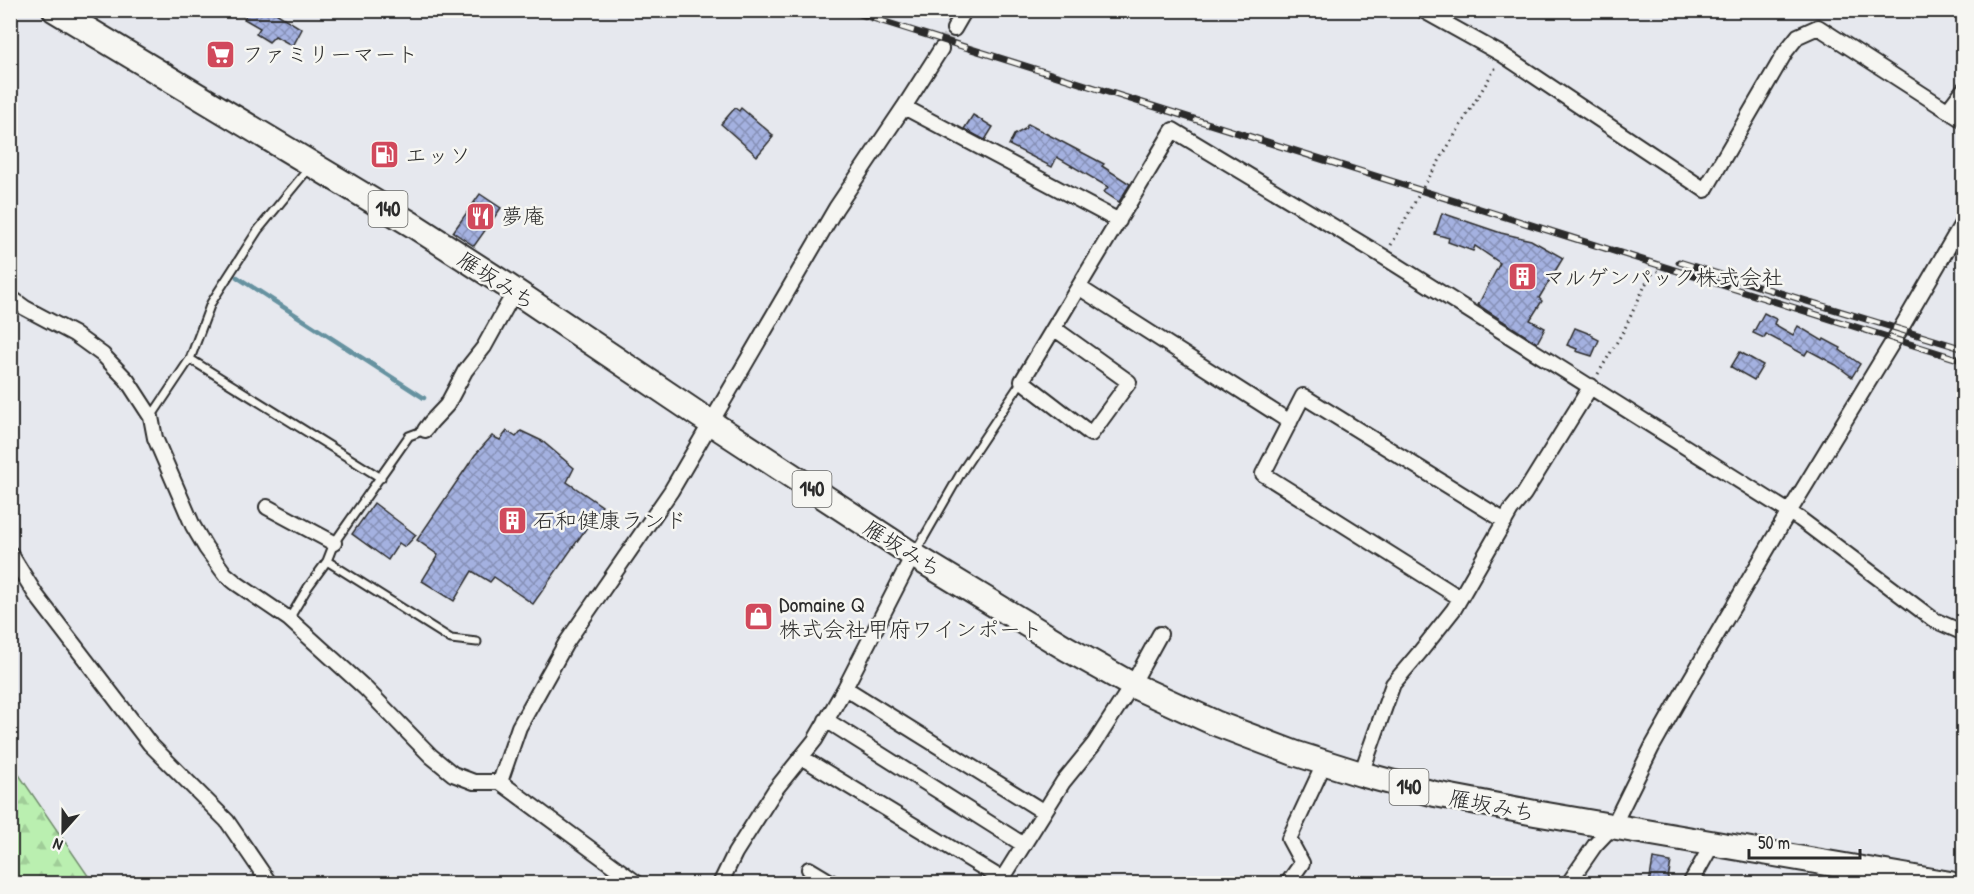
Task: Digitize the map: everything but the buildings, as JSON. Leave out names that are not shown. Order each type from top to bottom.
[{"type":"highway","name":"雁坂みち","points":[[55,10],[413,225],[914,555],[1066,648],[1132,684],[1215,723],[1324,764],[1436,794],[1950,884]]},
{"type":"street","points":[[954,28],[965,10]]},
{"type":"street","points":[[1422,10],[1503,55],[1705,190],[1786,51],[1798,36],[1818,27],[1964,121]]},
{"type":"street","points":[[500,782],[519,727],[566,643],[671,491],[836,208],[941,49]]},
{"type":"street","points":[[1948,110],[1964,89]]},
{"type":"street","points":[[904,107],[1119,221]]},
{"type":"street","points":[[1055,329],[1130,382],[1091,434],[1022,381],[1173,130],[1384,257],[1591,386],[1789,512],[1934,620],[1964,633]]},
{"type":"street","points":[[1568,884],[1595,845],[1613,826],[1652,747],[1789,512],[1964,220]]},
{"type":"street","points":[[1080,288],[1290,422]]},
{"type":"street","points":[[425,430],[447,405],[465,371],[484,347],[515,291]]},
{"type":"street","points":[[10,297],[25,308],[74,334],[103,355],[127,380],[152,417],[155,438],[193,526],[206,549],[225,574],[236,584],[289,619],[365,688],[431,756],[453,774],[474,782],[500,782],[638,884]]},
{"type":"street","points":[[1361,774],[1393,684],[1460,598],[1505,521],[1591,386]]},
{"type":"street","points":[[1460,598],[1263,474],[1303,396],[1505,521]]},
{"type":"street","points":[[267,507],[334,543]]},
{"type":"street","points":[[10,553],[36,595],[150,744],[227,821],[270,884]]},
{"type":"street","points":[[720,884],[735,853],[775,790],[815,740],[914,555]]},
{"type":"street","points":[[801,758],[1001,881],[1063,782],[1094,744],[1160,634]]},
{"type":"street","points":[[845,687],[1044,812]]},
{"type":"street","points":[[826,720],[1024,845]]},
{"type":"street","points":[[1287,884],[1302,863],[1288,839],[1324,764]]},
{"type":"street","points":[[1690,884],[1713,843]]},
{"type":"street","points":[[809,868],[834,884]]},
{"type":"lane","points":[[152,417],[190,359],[211,303],[246,247],[313,164]]},
{"type":"lane","points":[[190,359],[381,478]]},
{"type":"lane","points":[[914,555],[962,471],[1022,381]]},
{"type":"lane","points":[[289,619],[327,561],[334,543],[409,436],[425,430]]},
{"type":"lane","points":[[327,561],[451,639],[477,642]]},
{"type":"path","points":[[1384,257],[1503,55]]},
{"type":"path","points":[[1591,386],[1624,330],[1650,275],[1658,271]]},
{"type":"green space","points":[[11,763],[93,883],[11,883]]},
{"type":"waterway","points":[[237,277],[424,398]]},
{"type":"tunnel","points":[[941,49],[954,29]]},
{"type":"railway","points":[[847,10],[1964,361]]},
{"type":"railway","points":[[1679,262],[1964,349]]},
{"type":"place","name":"ファミリーマート","points":[[221,54]]},
{"type":"place","name":"エッソ","points":[[384,155]]},
{"type":"place","name":"夢庵","points":[[480,216]]},
{"type":"place","name":"マルゲンパック株式会社","points":[[1522,277]]},
{"type":"place","name":"石和健康ランド","points":[[512,520]]},
{"type":"place","name":"Domaine Q 株式会社甲府ワインポート","points":[[758,617]]}]
